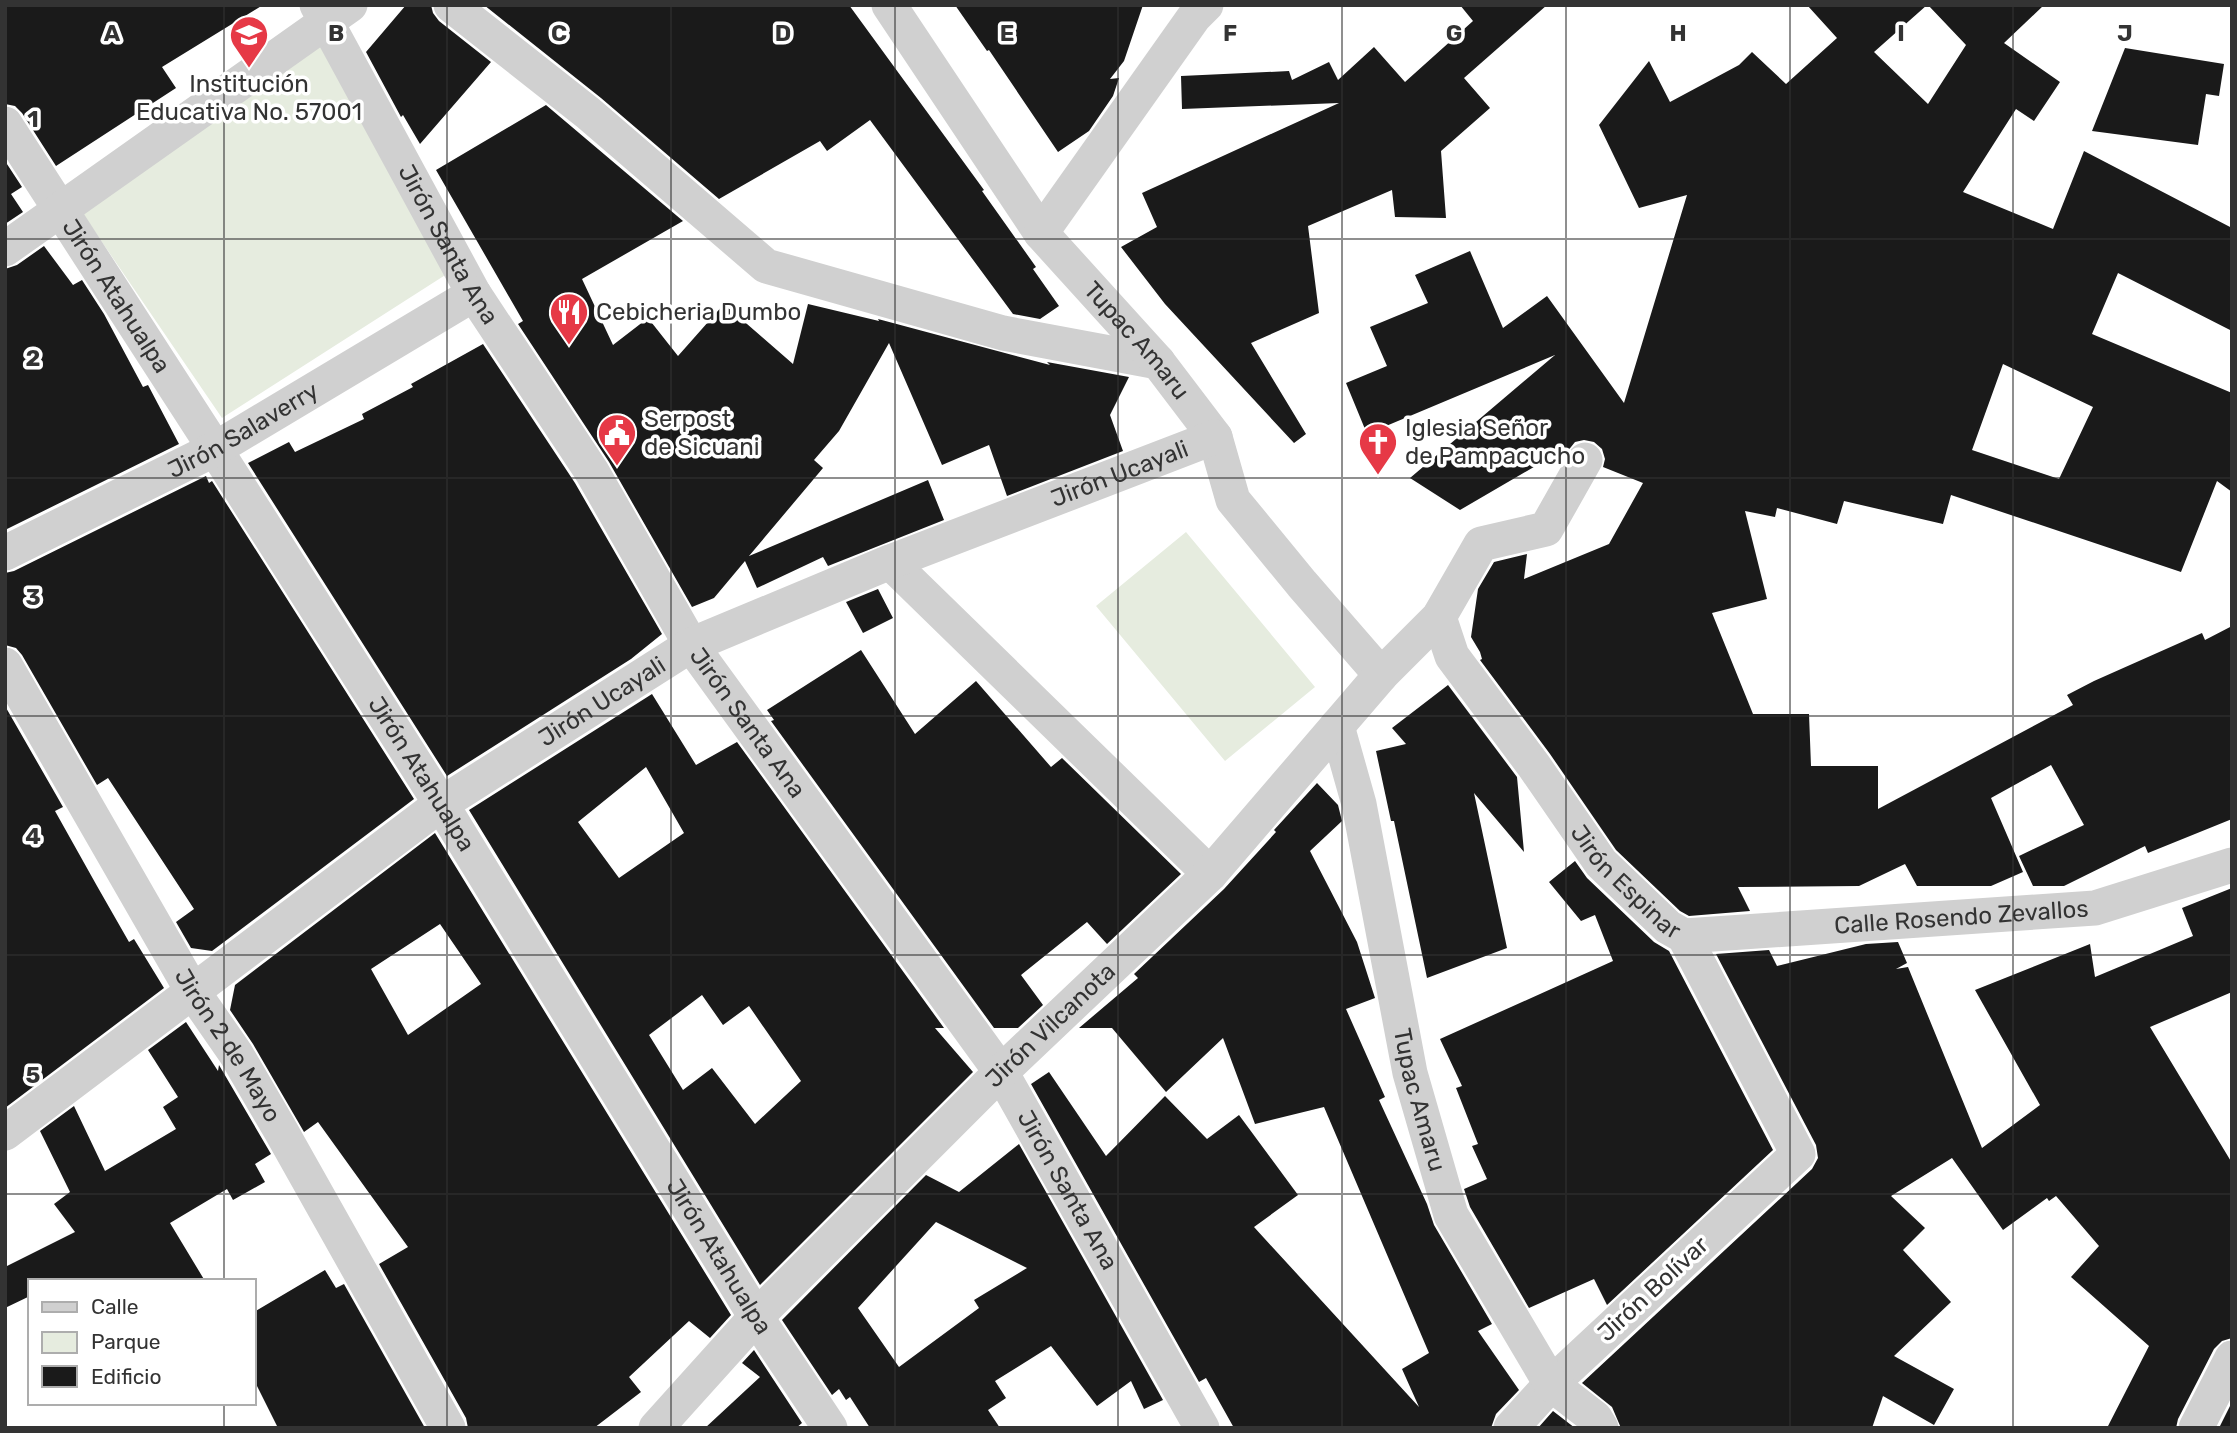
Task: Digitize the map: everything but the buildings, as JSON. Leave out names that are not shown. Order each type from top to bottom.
[{"type":"street","points":[[451,5],[588,113],[766,266],[1003,333],[1158,362]]},
{"type":"street","name":"Tupac Amaru","points":[[889,5],[1041,233],[1158,362],[1215,438],[1234,500],[1381,675]]},
{"type":"street","points":[[1041,233],[1195,16],[1206,5]]},
{"type":"street","points":[[5,249],[331,10]]},
{"type":"street","name":"Jirón Santa Ana","points":[[331,10],[474,294],[592,472],[691,645],[1001,1072],[1202,1428]]},
{"type":"street","name":"Jirón Atahualpa","points":[[5,124],[440,804],[756,1317],[830,1428]]},
{"type":"street","name":"Jirón Salaverry","points":[[5,553],[215,449],[474,294]]},
{"type":"street","name":"Jirón Ucayali","points":[[5,1133],[440,804],[691,645],[890,562],[1215,438]]},
{"type":"street","name":"Jirón Vilcanota","points":[[656,1428],[756,1317],[1001,1072],[1210,874],[1381,675],[1439,617],[1481,544],[1546,529],[1585,460]]},
{"type":"street","points":[[890,562],[1210,874]]},
{"type":"street","name":"Jirón Espinar","points":[[1439,617],[1452,656],[1534,766],[1601,863],[1668,927],[1684,936],[1798,1154]]},
{"type":"street","name":"Jirón 2 de Mayo","points":[[5,665],[193,992],[236,1054],[281,1131],[449,1428]]},
{"type":"street","name":"Tupac Amaru","points":[[1337,726],[1359,804],[1410,1073],[1451,1215],[1551,1384],[1595,1418],[1601,1428]]},
{"type":"street","name":"Calle Rosendo Zevallos","points":[[1684,936],[2095,908],[2232,865]]},
{"type":"street","name":"Jirón Bolívar","points":[[1511,1428],[1551,1384],[1798,1154]]},
{"type":"street","points":[[2196,1428],[2232,1358]]},
{"type":"green space","points":[[323,43],[450,272],[222,418],[74,201]]},
{"type":"green space","points":[[1186,532],[1315,687],[1225,761],[1096,606]]},
{"type":"place","name":"Institución Educativa No. 57001","points":[[249,69]]},
{"type":"place","name":"Cebicheria Dumbo","points":[[569,346]]},
{"type":"place","name":"Serpost de Sicuani","points":[[617,467]]},
{"type":"place","name":"Iglesia Señor de Pampacucho","points":[[1378,476]]}]
